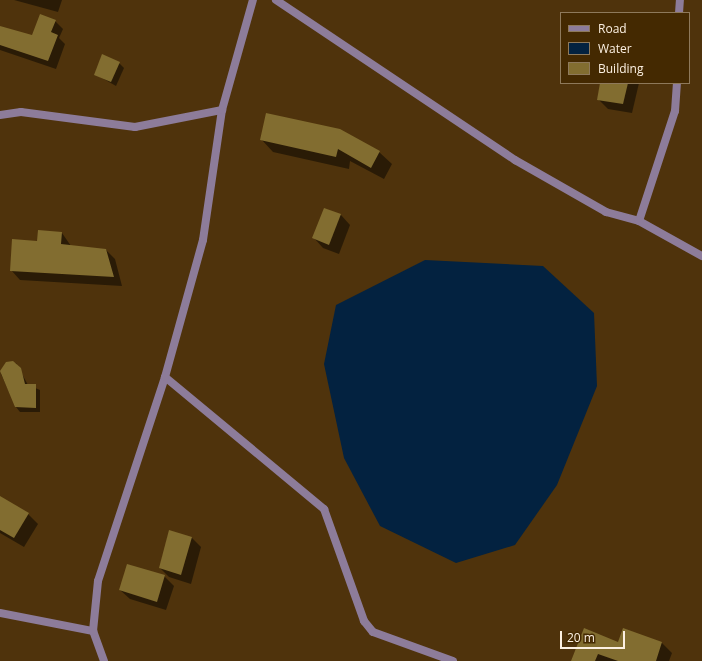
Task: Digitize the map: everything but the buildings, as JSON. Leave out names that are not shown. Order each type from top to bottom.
[{"type":"street","points":[[104,661],[93,631],[98,581],[165,377],[203,240],[222,110],[252,0]]},
{"type":"street","points":[[276,0],[515,160],[606,212],[639,222],[702,256]]},
{"type":"street","points":[[679,12],[680,0]]},
{"type":"street","points":[[639,222],[675,111],[677,84]]},
{"type":"street","points":[[0,116],[21,112],[135,127],[222,110]]},
{"type":"street","points":[[165,377],[324,509],[364,621],[373,632],[452,661]]},
{"type":"street","points":[[0,613],[93,631]]},
{"type":"water","points":[[425,260],[543,266],[594,313],[597,386],[557,485],[515,545],[456,563],[380,526],[344,458],[324,364],[336,305]]}]
